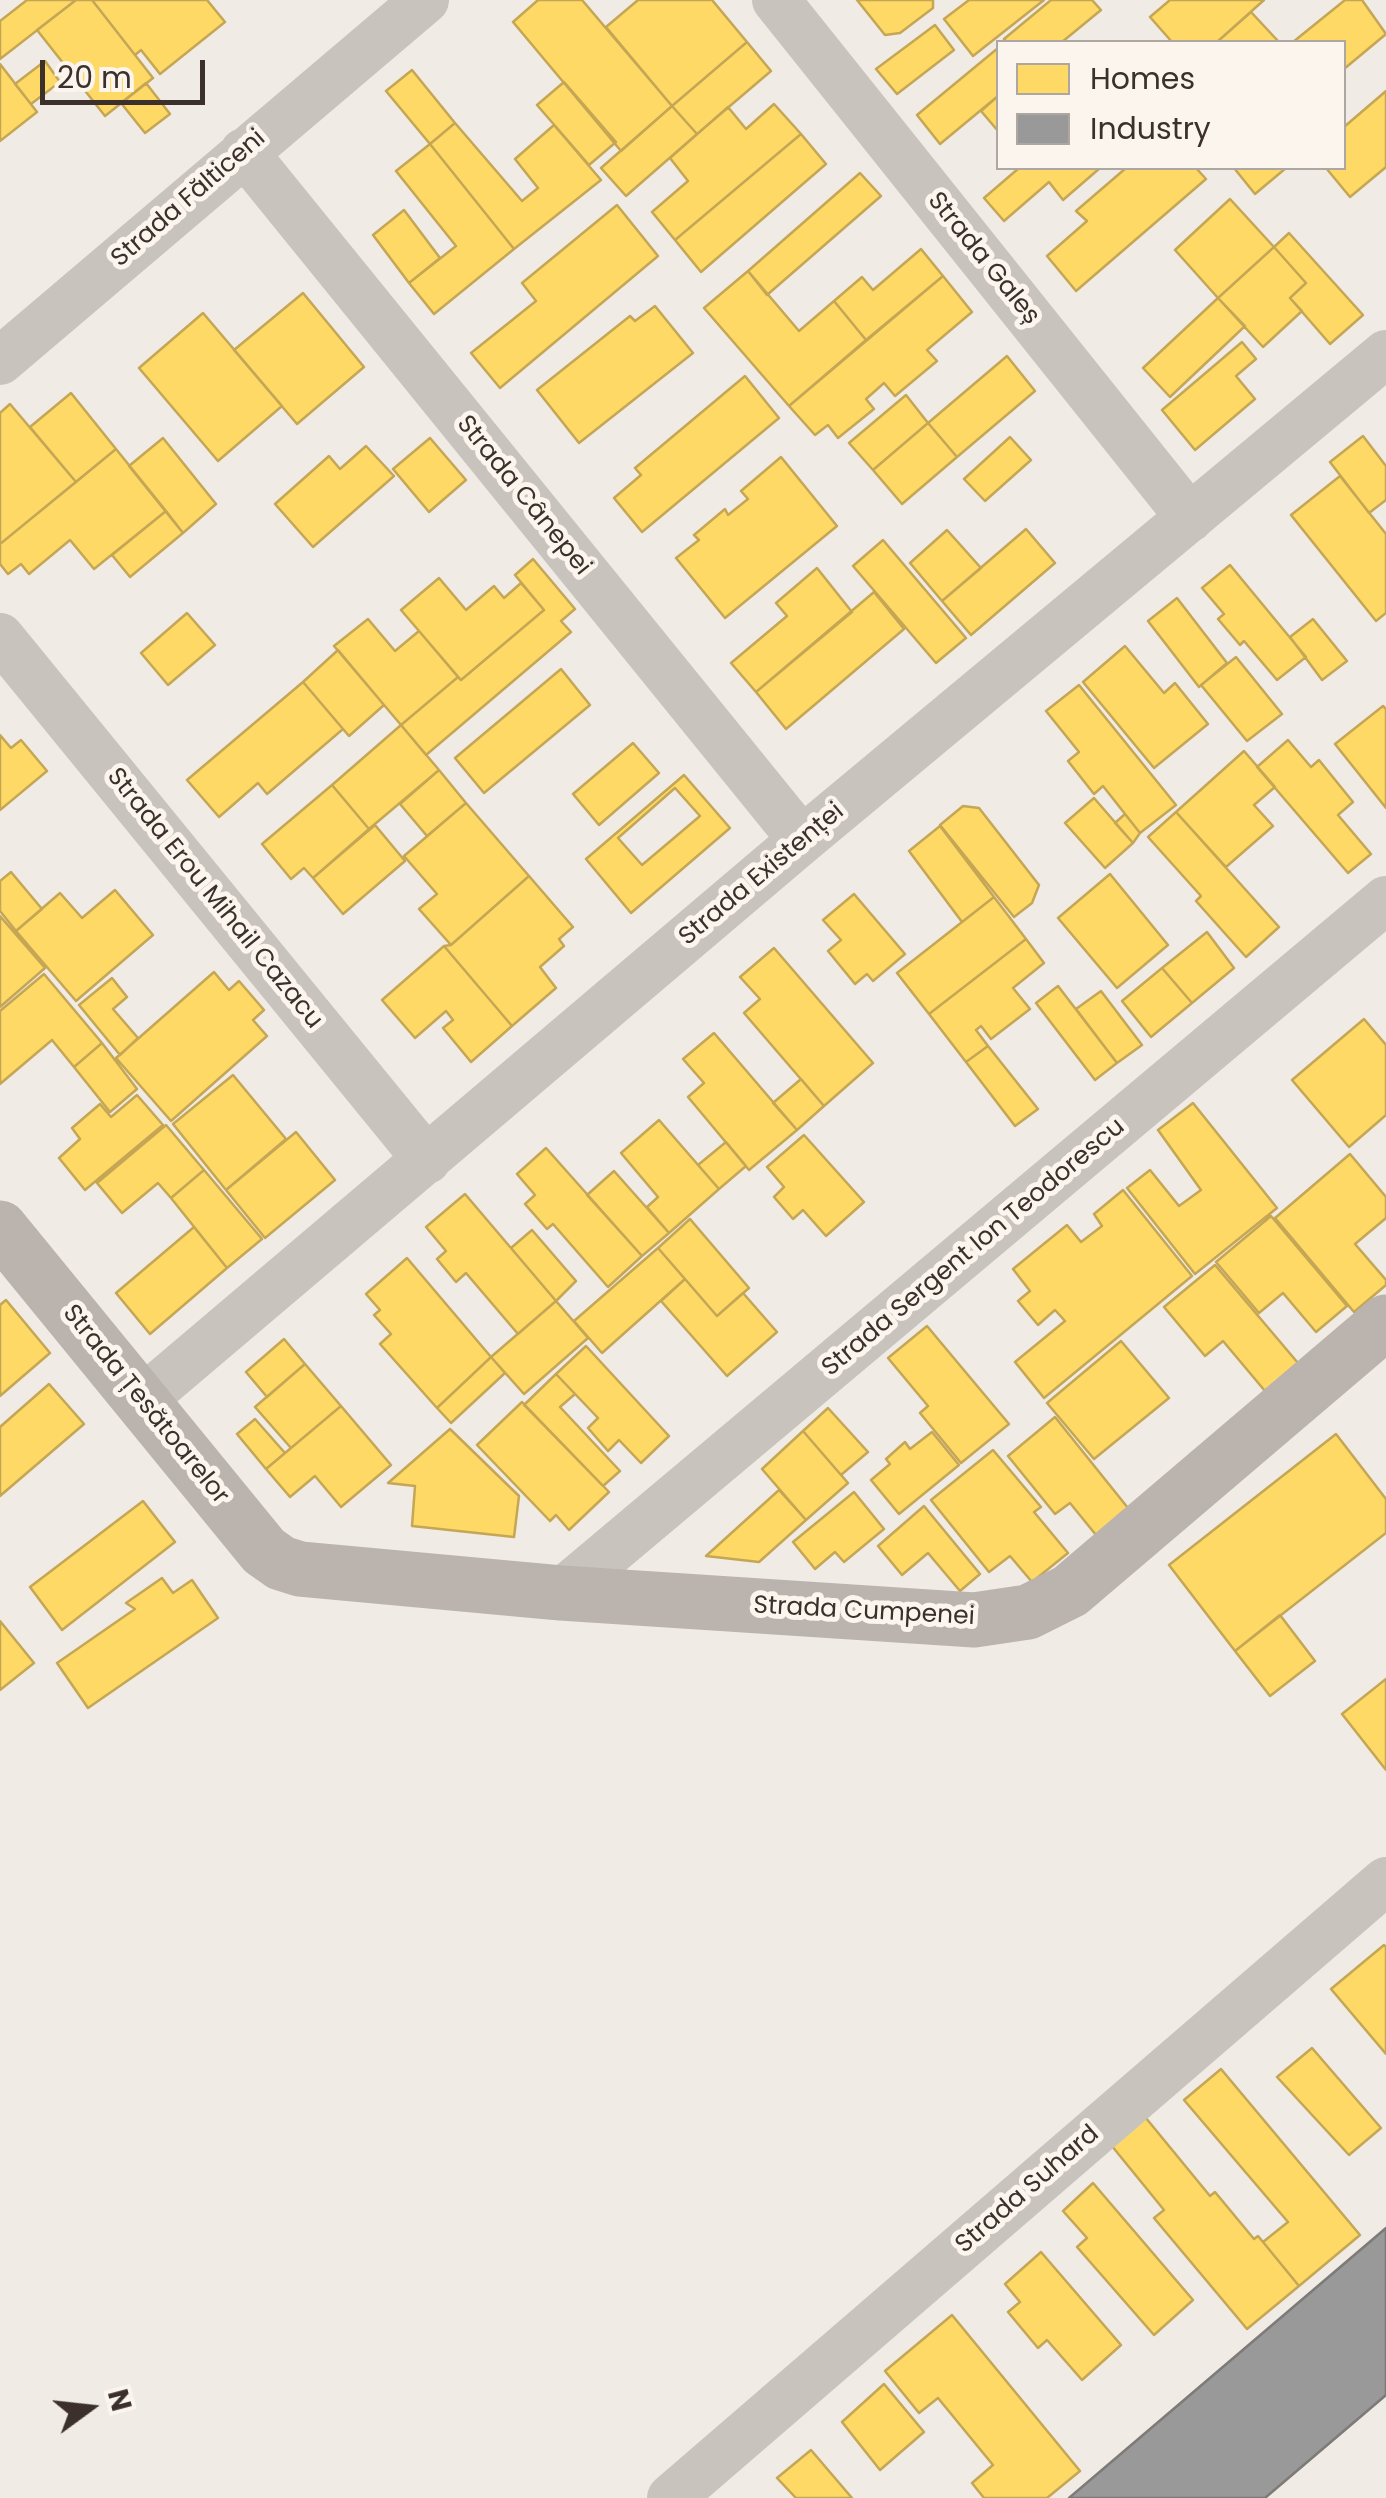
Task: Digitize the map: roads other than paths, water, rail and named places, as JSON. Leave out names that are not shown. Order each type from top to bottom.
[{"type":"street","name":"Strada Fălticeni","points":[[0,361],[425,0]]},
{"type":"street","name":"Strada Galeș","points":[[776,0],[1190,518]]},
{"type":"street","name":"Strada Cânepei","points":[[244,152],[802,840]]},
{"type":"street","name":"Strada Existenței","points":[[142,1400],[802,840],[1386,354]]},
{"type":"street","name":"Strada Erou Mihail Cazacu","points":[[0,637],[427,1160]]},
{"type":"street","name":"Strada Sergent Ion Teodorescu","points":[[560,1594],[1386,900]]},
{"type":"street","name":"Strada Țesătoarelor","points":[[0,1228],[264,1551],[281,1563],[300,1569]]},
{"type":"street","name":"Strada Cumpenei","points":[[300,1569],[560,1594],[974,1620],[1028,1612],[1070,1591],[1386,1322]]},
{"type":"street","name":"Strada Suhard","points":[[671,2498],[1386,1882]]}]
